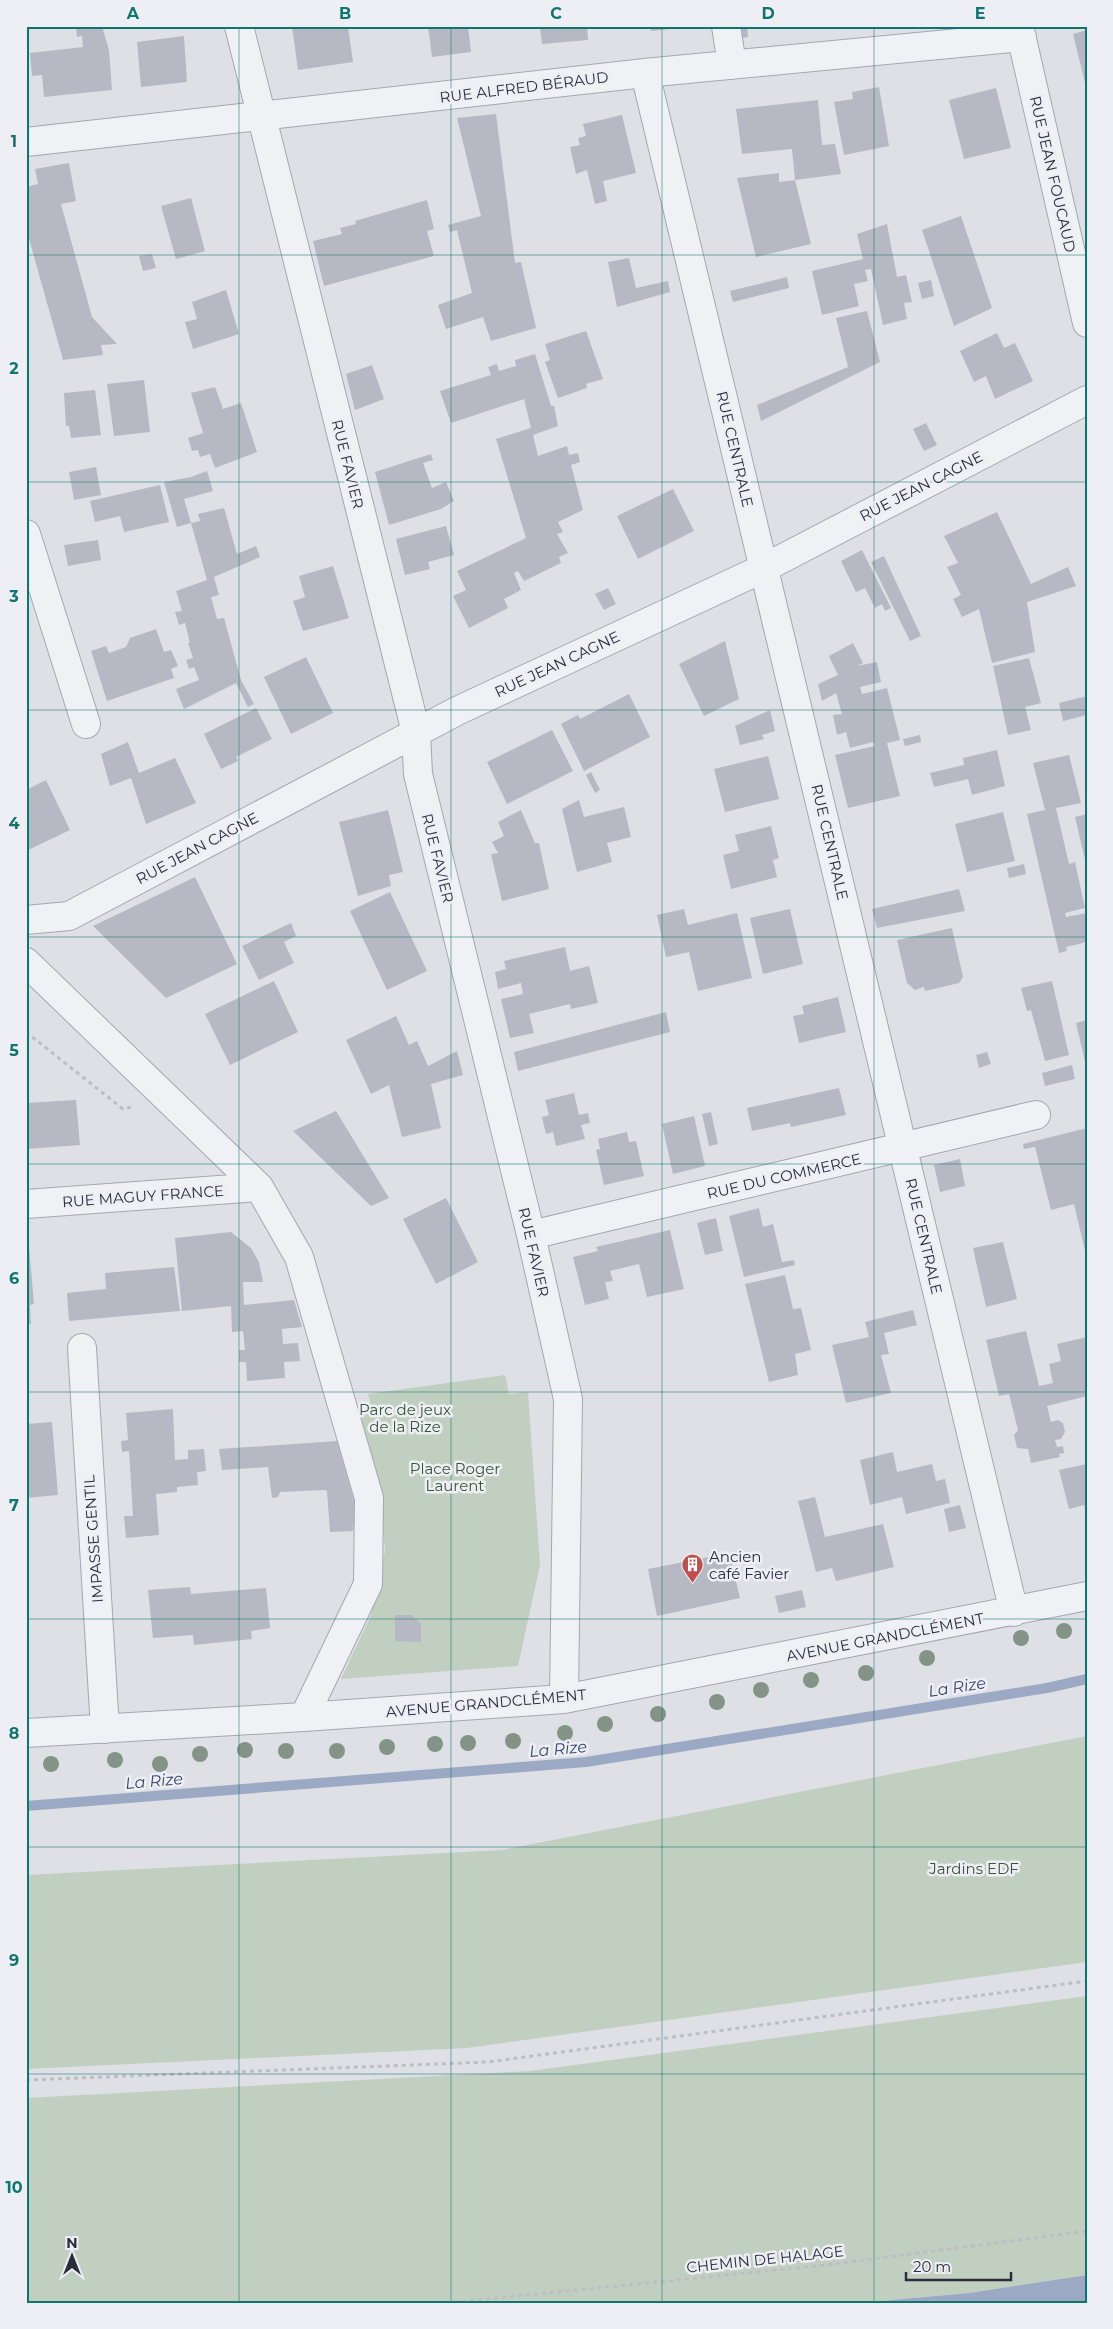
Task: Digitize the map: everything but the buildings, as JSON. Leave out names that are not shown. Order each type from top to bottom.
[{"type":"street","name":"RUE FAVIER","points":[[239,26],[260,118],[416,732],[418,774],[531,1235],[568,1399],[564,1699]]},
{"type":"street","points":[[726,26],[732,65]]},
{"type":"street","name":"RUE ALFRED BÉRAUD","points":[[26,142],[260,118],[1021,32]]},
{"type":"street","name":"RUE JEAN FOUCAUD","points":[[1021,32],[1087,323]]},
{"type":"street","name":"RUE CENTRALE","points":[[645,73],[1014,1612]]},
{"type":"street","name":"RUE JEAN CAGNE","points":[[26,920],[69,916],[457,711],[764,568],[1087,400]]},
{"type":"street","points":[[26,534],[86,724]]},
{"type":"street","points":[[26,962],[260,1187],[299,1256],[369,1498],[368,1584],[304,1717]]},
{"type":"street","name":"RUE DU COMMERCE","points":[[531,1235],[1036,1115]]},
{"type":"street","name":"RUE MAGUY FRANCE","points":[[26,1204],[260,1187]]},
{"type":"street","name":"IMPASSE GENTIL","points":[[82,1348],[105,1729]]},
{"type":"street","name":"AVENUE GRANDCLÉMENT","points":[[26,1733],[304,1717],[564,1699],[1014,1612],[1087,1596]]},
{"type":"path","points":[[26,1032],[124,1109],[167,1098]]},
{"type":"path","points":[[26,2080],[488,2062],[1087,1981]]},
{"type":"path","name":"CHEMIN DE HALAGE","points":[[446,2303],[827,2265],[1087,2231]]},
{"type":"green space","name":"Place Roger Laurent","points":[[505,1375],[509,1394],[528,1392],[540,1565],[518,1666],[341,1679],[371,1615],[385,1551],[380,1496],[356,1406],[371,1405],[368,1394]]},
{"type":"green space","name":"Jardins EDF","points":[[1087,1736],[1087,1962],[467,2048],[26,2069],[26,1875],[502,1850]]},
{"type":"green space","points":[[1087,1996],[1087,2275],[969,2293],[859,2303],[26,2303],[26,2098],[530,2071]]},
{"type":"water","points":[[1087,2275],[1087,2303],[859,2303],[969,2293]]},
{"type":"waterway","name":"La Rize","points":[[26,1806],[586,1762],[1047,1688],[1087,1679]]},
{"type":"place","name":"Ancien café Favier","points":[[693,1584]]},
{"type":"park label","name":"Parc de jeux de la Rize","points":[[405,1418]]}]
